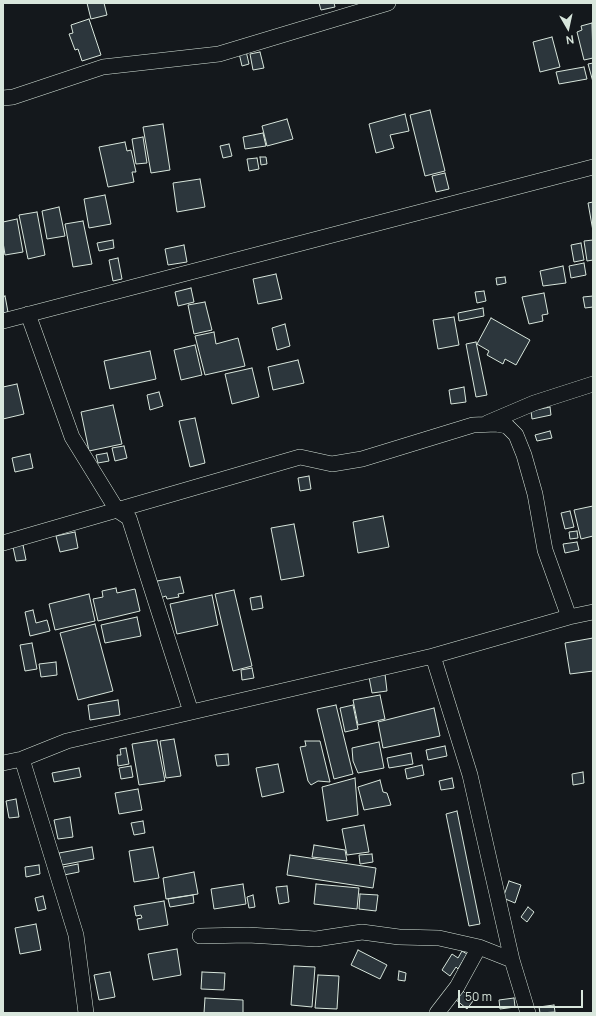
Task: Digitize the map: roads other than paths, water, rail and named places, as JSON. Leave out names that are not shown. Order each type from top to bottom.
[{"type":"street","points":[[3,98],[103,68],[219,54],[388,3]]},
{"type":"street","points":[[3,321],[593,167]]},
{"type":"street","points":[[28,314],[72,437],[117,510],[129,518],[192,712]]},
{"type":"street","points":[[485,424],[534,403],[593,384]]},
{"type":"street","points":[[3,543],[300,457],[332,464],[362,459],[473,425],[496,424],[506,426],[516,436],[524,455],[535,494],[545,550],[569,617]]},
{"type":"street","points":[[3,764],[22,759],[67,741],[433,656],[569,617],[593,612]]},
{"type":"street","points":[[433,656],[470,776],[512,960],[528,1013]]},
{"type":"street","points":[[22,759],[76,935],[86,1013]]},
{"type":"street","points":[[200,936],[248,935],[316,939],[362,932],[399,937],[439,938],[479,947],[512,960]]},
{"type":"street","points":[[437,1013],[457,987],[479,947]]}]
